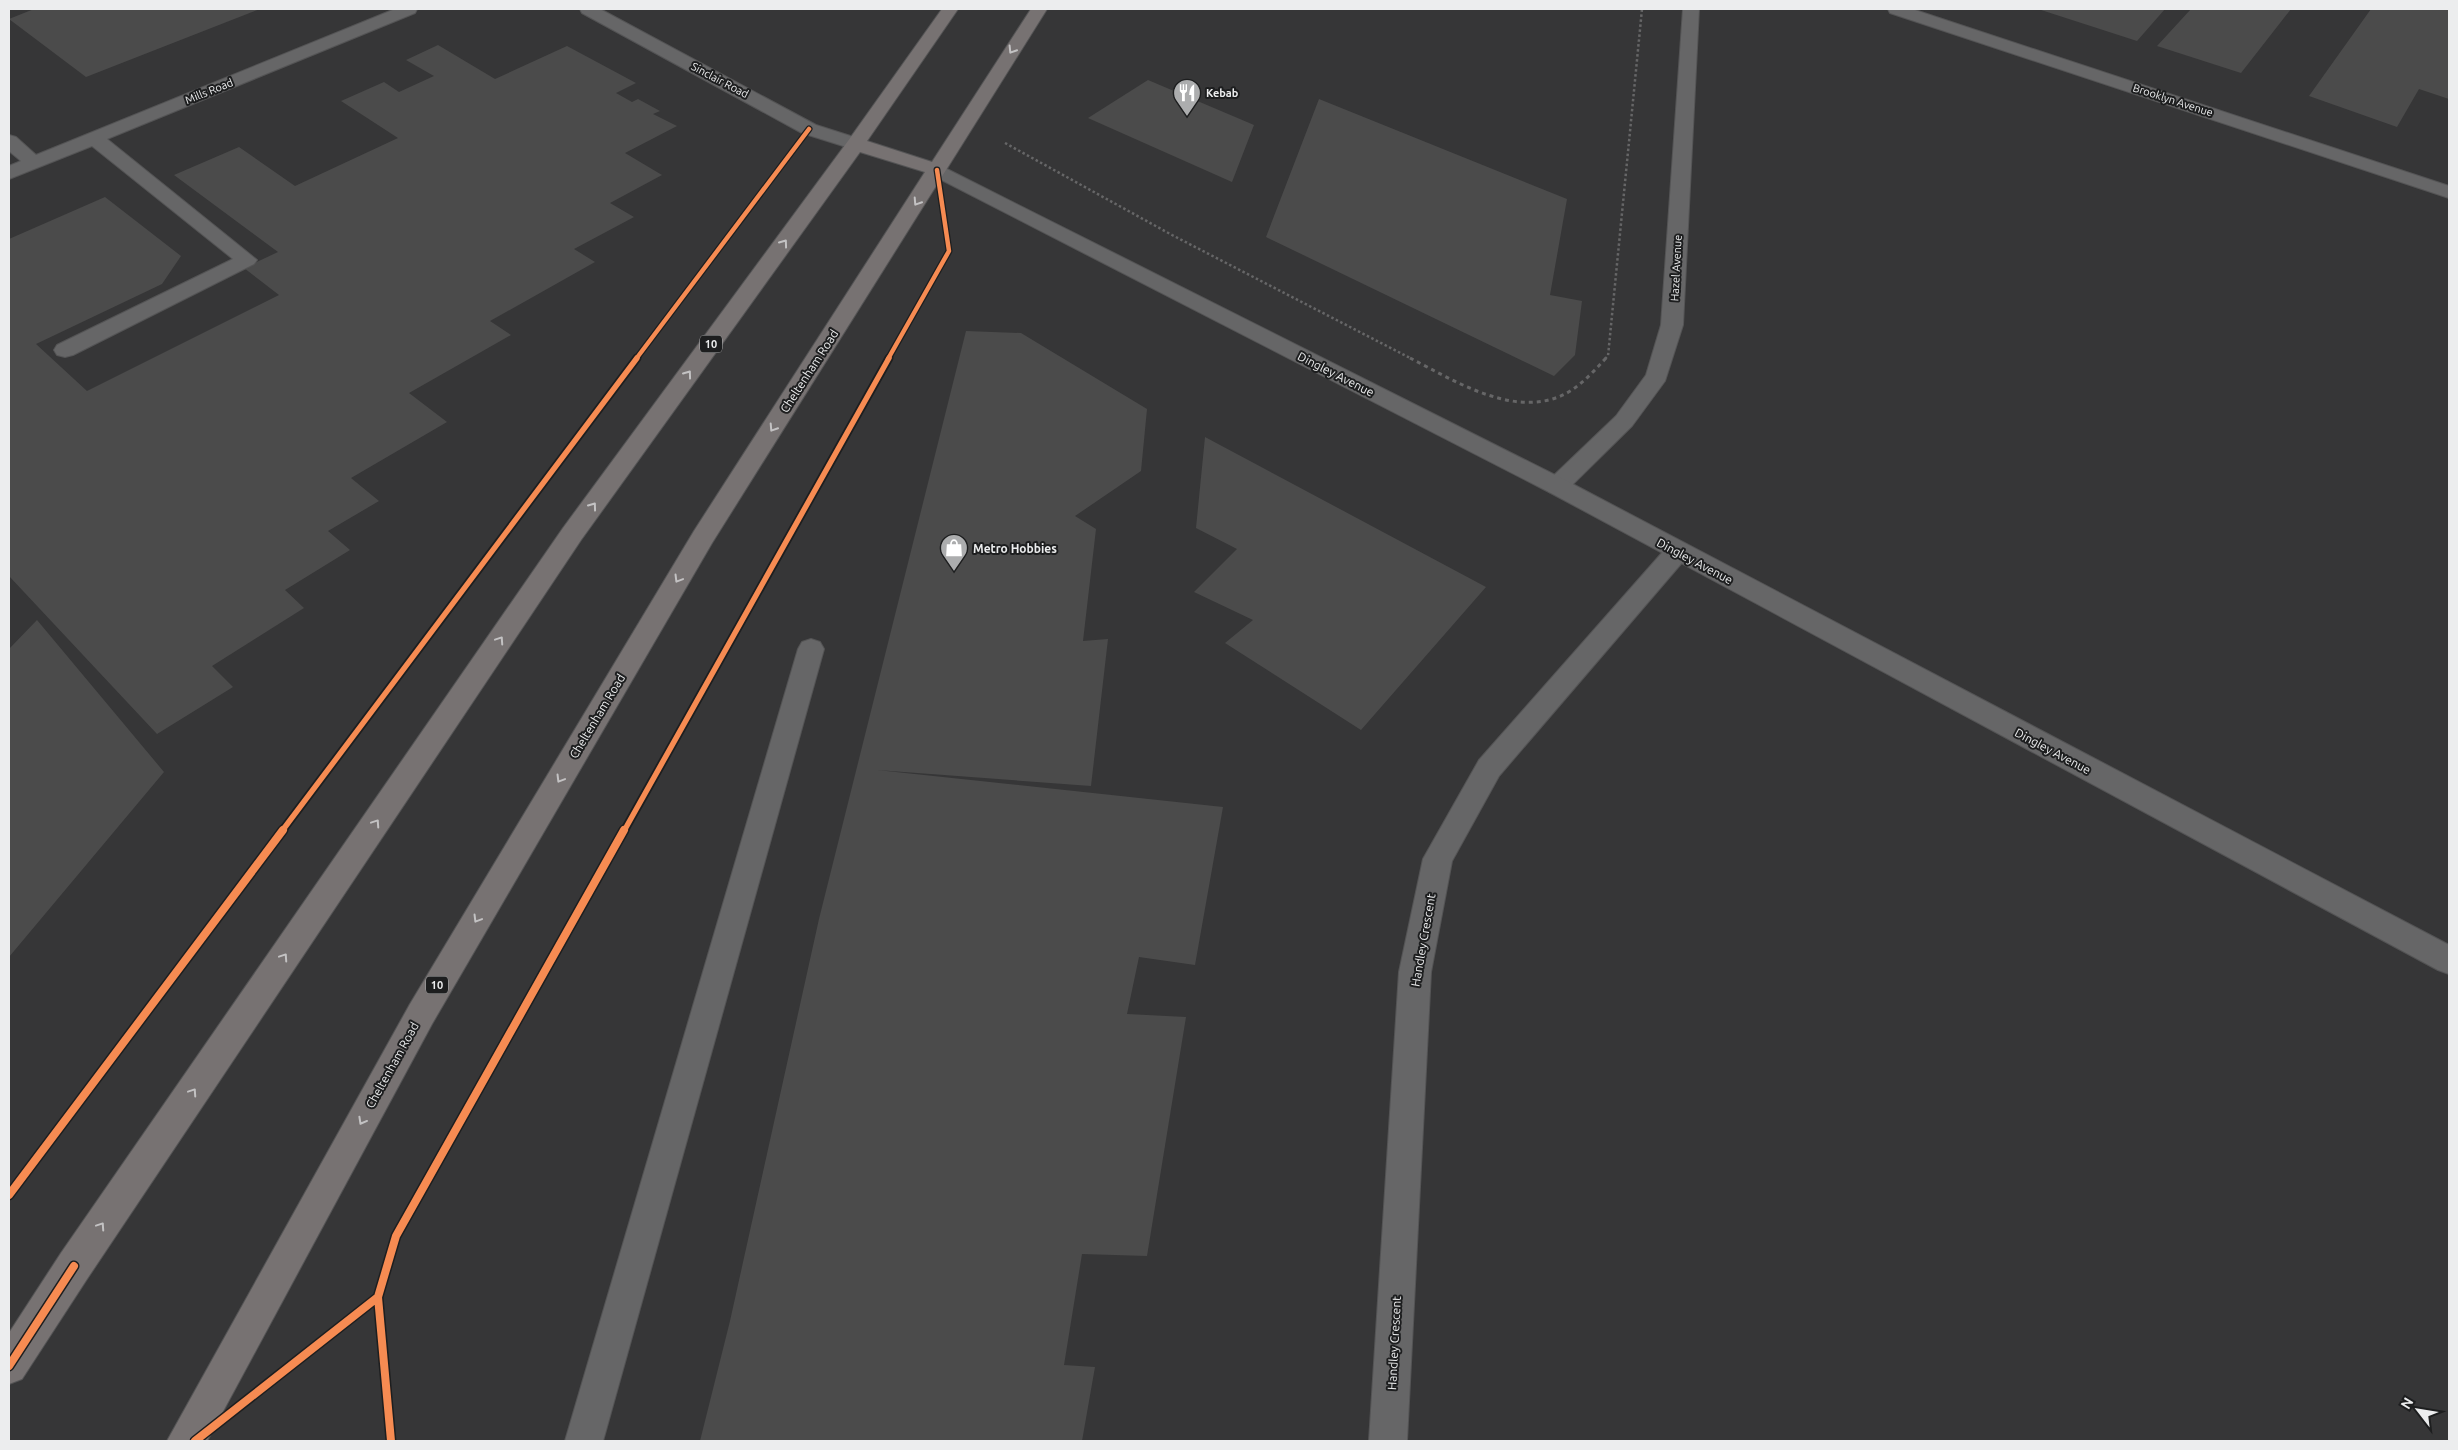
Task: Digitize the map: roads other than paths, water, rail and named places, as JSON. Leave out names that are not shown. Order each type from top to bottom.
[{"type":"main road","name":"10","points":[[9,1366],[74,1266],[572,534],[856,144],[893,88],[950,9]]},
{"type":"main road","name":"Cheltenham Road","points":[[186,1441],[431,996],[703,537],[1038,9]]},
{"type":"main road","points":[[856,144],[937,170]]},
{"type":"street","name":"Mills Road","points":[[9,173],[409,9]]},
{"type":"street","name":"Sinclair Road","points":[[588,9],[809,128],[856,144]]},
{"type":"street","name":"Hazel Avenue","points":[[1557,486],[1624,421],[1657,376],[1672,325],[1691,9]]},
{"type":"street","name":"Brooklyn Avenue","points":[[1896,9],[2449,192]]},
{"type":"street","points":[[64,350],[247,260],[94,138]]},
{"type":"street","points":[[9,142],[34,163]]},
{"type":"street","name":"Dingley Avenue","points":[[937,170],[1557,486],[1677,552],[2449,960]]},
{"type":"street","name":"Handley Crescent","points":[[1388,1441],[1415,972],[1438,859],[1489,768],[1677,552]]},
{"type":"street","points":[[584,1441],[810,649]]},
{"type":"place","name":"Kebab","points":[[1187,117]]},
{"type":"place","name":"Metro Hobbies","points":[[954,572]]}]
